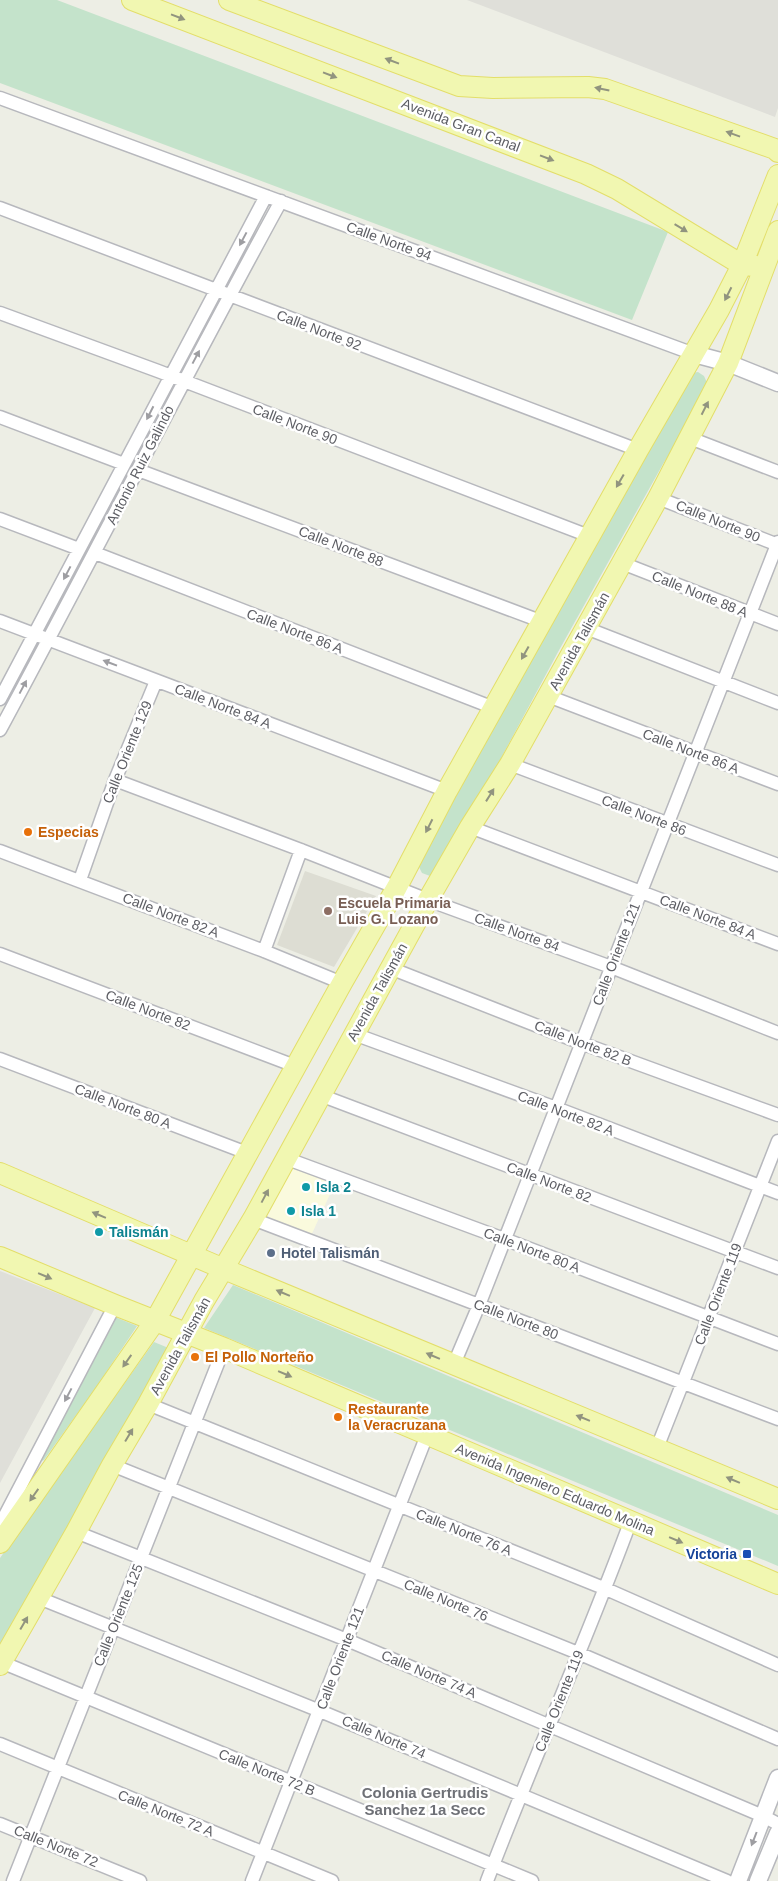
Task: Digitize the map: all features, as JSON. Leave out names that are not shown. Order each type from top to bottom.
[{"type":"main road","name":"Avenida Gran Canal","points":[[132,0],[586,174],[617,189],[742,266],[771,268]]},
{"type":"main road","points":[[229,0],[459,86],[493,88],[588,86],[605,89],[707,124],[775,149],[778,152]]},
{"type":"main road","points":[[0,1543],[155,1321],[342,983],[398,887],[447,791],[742,266],[778,175]]},
{"type":"main road","name":"Avenida Talismán","points":[[1,1664],[76,1532],[112,1464],[148,1404],[204,1300],[253,1219],[428,900],[470,827],[510,764],[658,498],[728,362],[771,268],[778,231]]},
{"type":"main road","points":[[0,1173],[224,1269],[778,1499]]},
{"type":"main road","name":"Avenida Ingeniero Eduardo Molina","points":[[0,1257],[224,1348],[778,1584]]},
{"type":"main road","points":[[176,1284],[204,1300]]},
{"type":"street","name":"Calle Norte 94","points":[[0,98],[694,354],[728,362],[778,383]]},
{"type":"street","name":"Antonio Ruiz Galindo","points":[[0,699],[169,376],[266,196]]},
{"type":"street","name":"Antonio Ruiz Galindo","points":[[0,730],[95,553],[182,382],[281,201]]},
{"type":"street","name":"Calle Norte 92","points":[[0,208],[638,450]]},
{"type":"street","name":"Calle Norte 90","points":[[0,313],[589,536]]},
{"type":"street","points":[[0,417],[124,464]]},
{"type":"street","points":[[690,438],[778,472]]},
{"type":"street","name":"Calle Norte 88","points":[[138,470],[543,622]]},
{"type":"street","name":"Calle Norte 90","points":[[658,498],[778,544]]},
{"type":"street","points":[[0,519],[79,549]]},
{"type":"street","name":"Calle Oriente 121","points":[[454,1364],[480,1305],[504,1238],[778,544]]},
{"type":"street","name":"Calle Norte 86 A","points":[[95,553],[494,708]]},
{"type":"street","name":"Calle Norte 88 A","points":[[622,564],[778,624]]},
{"type":"street","name":"Calle Norte 84 A","points":[[0,621],[447,791]]},
{"type":"street","points":[[586,628],[778,703]]},
{"type":"street","name":"Calle Oriente 129","points":[[80,880],[115,780],[156,681]]},
{"type":"street","name":"Calle Norte 86 A","points":[[548,696],[778,784]]},
{"type":"street","name":"Calle Norte 86","points":[[510,764],[778,865]]},
{"type":"street","name":"Calle Norte 84","points":[[115,780],[302,850],[428,900],[611,967],[778,1033]]},
{"type":"street","name":"Calle Norte 84 A","points":[[470,827],[778,944]]},
{"type":"street","points":[[264,951],[302,850]]},
{"type":"street","name":"Calle Norte 82 A","points":[[0,851],[264,951],[342,983]]},
{"type":"street","name":"Calle Norte 82","points":[[0,954],[296,1066]]},
{"type":"street","name":"Calle Norte 82 B","points":[[390,968],[582,1043],[778,1115]]},
{"type":"street","name":"Calle Norte 82 A","points":[[354,1034],[556,1108],[778,1193]]},
{"type":"street","name":"Calle Norte 80 A","points":[[0,1059],[247,1153]]},
{"type":"street","name":"Calle Norte 82","points":[[320,1095],[778,1268]]},
{"type":"street","name":"Calle Oriente 119","points":[[657,1448],[778,1140]]},
{"type":"street","name":"Calle Norte 80 A","points":[[285,1158],[504,1238],[778,1344]]},
{"type":"street","name":"Calle Norte 80","points":[[253,1219],[778,1419]]},
{"type":"street","points":[[0,1525],[115,1305]]},
{"type":"street","name":"Calle Oriente 125","points":[[13,1881],[224,1348]]},
{"type":"street","name":"Calle Norte 76 A","points":[[148,1404],[606,1589],[778,1665]]},
{"type":"street","name":"Calle Oriente 121","points":[[252,1881],[400,1506],[426,1435]]},
{"type":"street","name":"Calle Norte 76","points":[[112,1464],[578,1653],[778,1739]]},
{"type":"street","name":"Calle Oriente 119","points":[[487,1881],[578,1653],[606,1589],[631,1520]]},
{"type":"street","name":"Calle Norte 74 A","points":[[76,1532],[347,1640],[778,1824]]},
{"type":"street","name":"Calle Norte 74","points":[[39,1598],[320,1711],[727,1881]]},
{"type":"street","name":"Calle Norte 72 B","points":[[1,1664],[86,1697],[532,1881]]},
{"type":"street","name":"Calle Norte 72 A","points":[[0,1744],[332,1881]]},
{"type":"street","points":[[738,1881],[778,1778]]},
{"type":"street","name":"Calle Norte 72","points":[[0,1824],[140,1881]]},
{"type":"street","points":[[758,1881],[778,1833]]},
{"type":"shaded area","points":[[0,0],[57,0],[668,232],[632,320],[0,83]]},
{"type":"shaded area","points":[[467,0],[778,0],[778,108],[775,117]]},
{"type":"shaded area","points":[[698,372],[704,376],[708,385],[687,426],[663,464],[558,652],[448,857],[436,873],[430,876],[422,873],[419,867],[419,858],[609,523],[686,381],[692,373]]},
{"type":"shaded area","name":"Escuela Primaria Luis G. Lozano","points":[[305,871],[376,896],[334,967],[277,945]]},
{"type":"shaded area","points":[[293,1164],[336,1181],[310,1238],[265,1221]]},
{"type":"shaded area","points":[[0,1271],[95,1308],[0,1483]]},
{"type":"shaded area","points":[[233,1285],[778,1515],[778,1566],[204,1328]]},
{"type":"shaded area","points":[[115,1317],[137,1326],[44,1460],[35,1464]]},
{"type":"shaded area","points":[[154,1342],[171,1349],[0,1651],[0,1558]]},
{"type":"place","name":"Especias","points":[[28,832]]},
{"type":"place","name":"Escuela Primaria Luis G. Lozano","points":[[328,911]]},
{"type":"place","name":"Isla 2","points":[[306,1187]]},
{"type":"place","name":"Isla 1","points":[[291,1211]]},
{"type":"place","name":"Talismán","points":[[99,1232]]},
{"type":"place","name":"Hotel Talismán","points":[[271,1253]]},
{"type":"place","name":"El Pollo Norteño","points":[[195,1357]]},
{"type":"place","name":"Restaurante la Veracruzana","points":[[338,1417]]},
{"type":"place","name":"Victoria","points":[[747,1554]]},
{"type":"district","name":"Colonia Gertrudis Sanchez 1a Secc","points":[[425,1800]]}]
